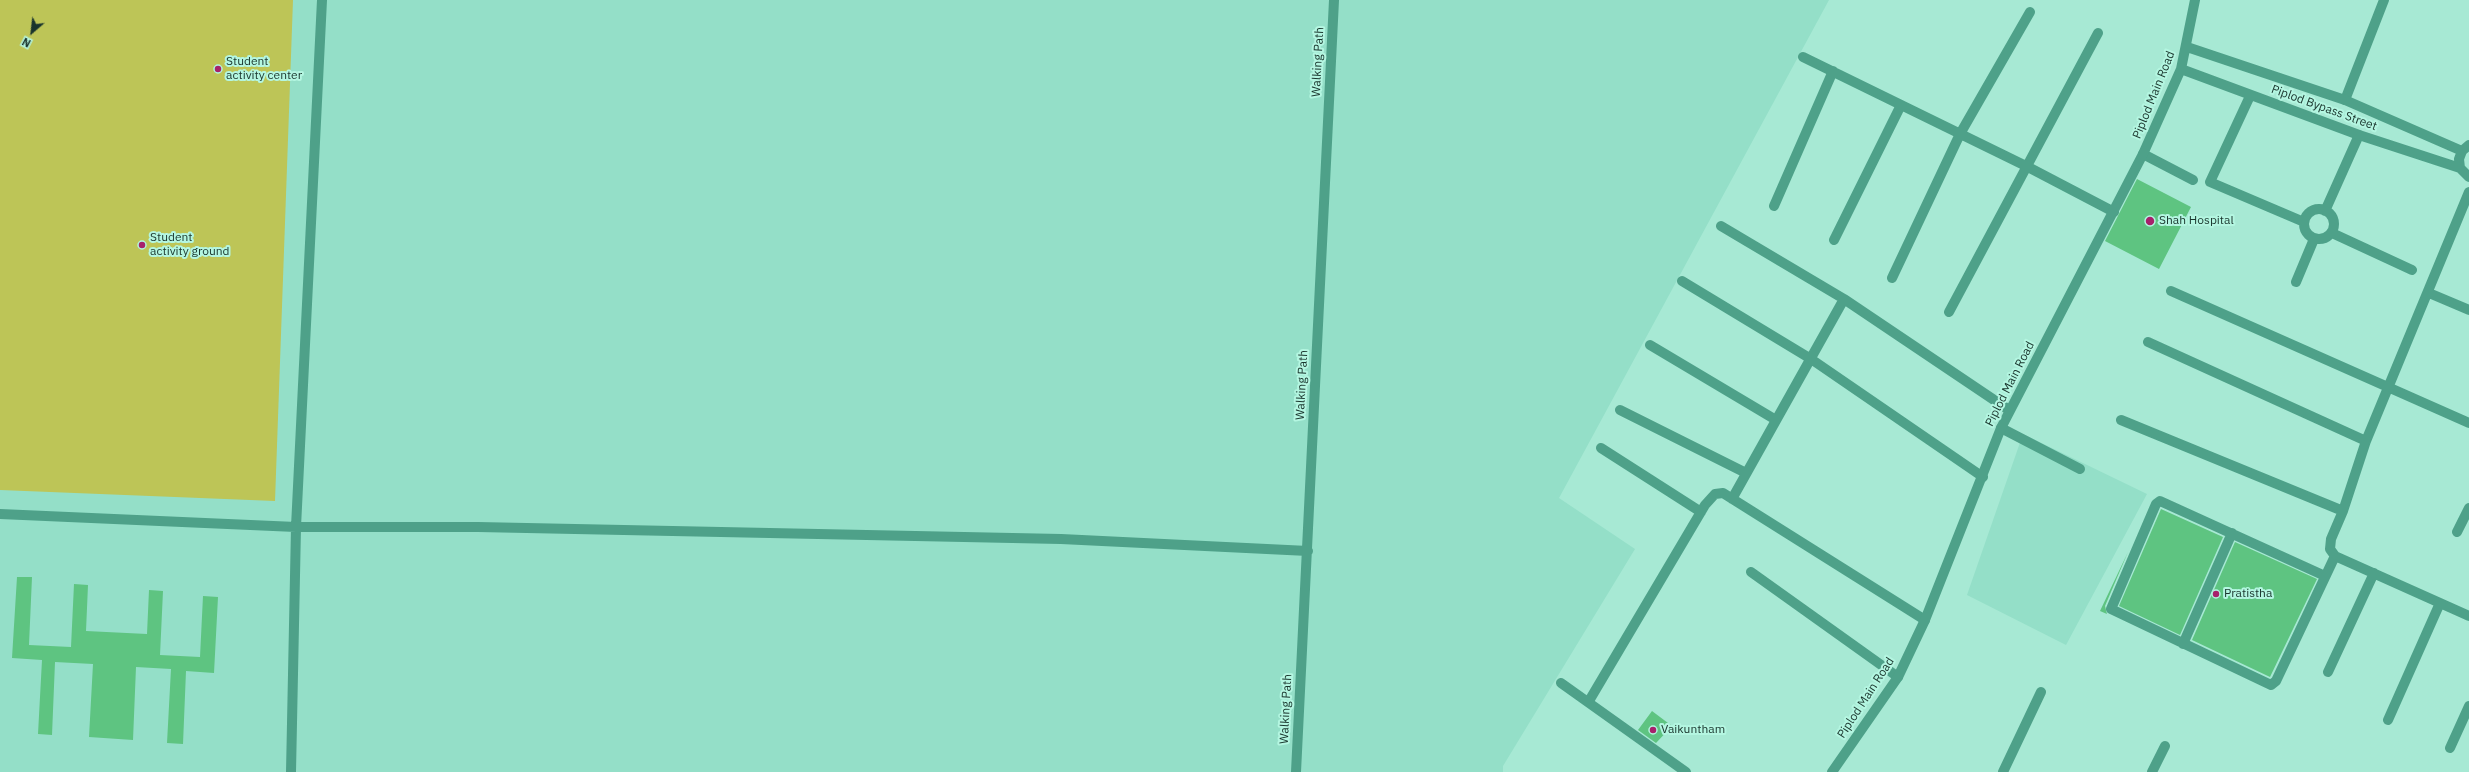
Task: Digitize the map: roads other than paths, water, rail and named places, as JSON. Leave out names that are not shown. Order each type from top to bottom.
[{"type":"street","points":[[291,772],[296,527],[322,0]]},
{"type":"street","name":"Walking Path","points":[[1296,772],[1334,0]]},
{"type":"street","name":"Piplod Main Road","points":[[1832,772],[1898,677],[1925,620],[1983,477],[2000,428],[2114,212],[2143,154],[2181,69],[2187,47],[2195,0]]},
{"type":"street","points":[[2345,100],[2384,0]]},
{"type":"street","points":[[1892,278],[1960,134],[2030,12]]},
{"type":"street","points":[[1949,312],[2028,167],[2098,33]]},
{"type":"street","name":"Piplod Bypass Street","points":[[2187,47],[2345,100],[2466,148]]},
{"type":"street","points":[[1803,57],[2028,167],[2114,212]]},
{"type":"street","name":"Piplod Bypass Street","points":[[2181,69],[2250,96],[2359,135],[2460,168]]},
{"type":"street","points":[[1774,206],[1833,72]]},
{"type":"street","points":[[2250,96],[2210,182],[2304,222]]},
{"type":"street","points":[[1834,240],[1902,105]]},
{"type":"street","points":[[2325,211],[2359,135]]},
{"type":"street","points":[[2466,148],[2459,159],[2460,168],[2469,177]]},
{"type":"street","points":[[2143,154],[2193,180]]},
{"type":"street","points":[[2469,192],[2429,293],[2366,441],[2343,511],[2331,540],[2330,549],[2335,556],[2469,616]]},
{"type":"street","points":[[2312,211],[2325,211],[2333,218],[2332,233],[2324,239],[2314,239],[2306,233],[2304,222],[2308,213],[2312,211]]},
{"type":"street","points":[[1721,226],[1844,299],[2010,410]]},
{"type":"street","points":[[2332,233],[2412,270]]},
{"type":"street","points":[[2296,282],[2314,239]]},
{"type":"street","points":[[1682,280],[1811,359],[1983,477]]},
{"type":"street","points":[[2171,291],[2389,389],[2469,423]]},
{"type":"street","points":[[2429,293],[2469,310]]},
{"type":"street","points":[[1732,499],[1844,299]]},
{"type":"street","points":[[2148,342],[2366,441]]},
{"type":"street","points":[[1650,346],[1776,420]]},
{"type":"street","points":[[1620,410],[1746,473]]},
{"type":"street","points":[[2121,420],[2343,511]]},
{"type":"street","points":[[2000,428],[2080,469]]},
{"type":"street","points":[[1601,448],[1701,512]]},
{"type":"street","points":[[1589,701],[1701,512],[1715,494],[1723,493],[1925,620]]},
{"type":"street","points":[[2325,576],[2163,501],[2156,504],[2111,609],[2269,684],[2274,684],[2335,556]]},
{"type":"street","points":[[2457,532],[2469,508]]},
{"type":"street","points":[[0,514],[296,527],[478,527],[1053,539],[1307,551]]},
{"type":"street","points":[[2183,644],[2232,533]]},
{"type":"street","points":[[1751,572],[1898,677]]},
{"type":"street","points":[[2328,672],[2374,573]]},
{"type":"street","points":[[2388,720],[2440,603]]},
{"type":"street","points":[[1561,682],[1686,772]]},
{"type":"street","points":[[2003,772],[2042,692]]},
{"type":"street","points":[[2450,748],[2469,706]]},
{"type":"street","points":[[2152,772],[2164,746]]},
{"type":"place","name":"Student activity center","points":[[218,69]]},
{"type":"place","name":"Shah Hospital","points":[[2150,221]]},
{"type":"place","name":"Student activity ground","points":[[142,245]]},
{"type":"place","name":"Pratistha","points":[[2216,594]]},
{"type":"place","name":"Vaikuntham","points":[[1653,730]]}]
